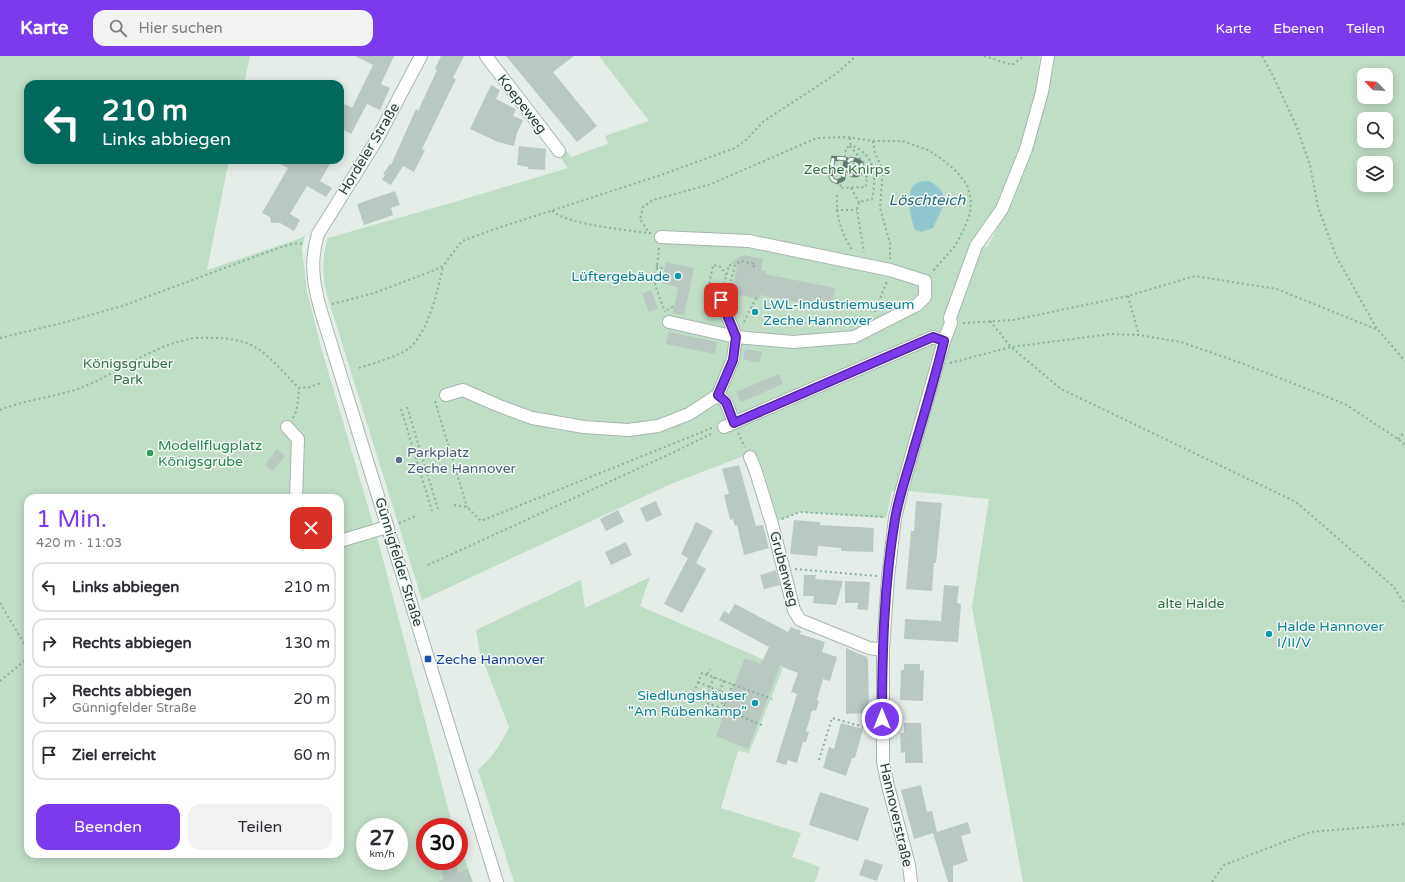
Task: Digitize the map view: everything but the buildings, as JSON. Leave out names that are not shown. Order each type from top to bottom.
[{"type":"street","name":"Hordeler Straße","points":[[316,241],[326,221],[376,141],[421,56]]},
{"type":"street","name":"Koepeweg","points":[[486,56],[559,151]]},
{"type":"street","name":"Hannoverstraße","points":[[911,882],[909,865],[883,762],[883,650],[888,577],[896,518],[902,489],[944,341],[951,323],[950,318],[976,246],[1002,209],[1026,149],[1042,92],[1048,56]]},
{"type":"street","points":[[661,237],[749,241],[890,270],[925,281],[925,297],[917,305],[854,337],[793,342],[736,337],[667,317]]},
{"type":"street","name":"Günnigfelder Straße","points":[[316,241],[314,247],[313,269],[316,294],[497,882]]},
{"type":"street","points":[[446,395],[463,390],[532,418],[584,427],[628,430],[658,426],[689,414],[718,395],[733,360],[736,337],[724,296]]},
{"type":"street","points":[[718,395],[726,402],[731,426],[933,337],[944,341]]},
{"type":"street","points":[[287,428],[298,439],[296,494]]},
{"type":"street","name":"Grubenweg","points":[[750,457],[772,524],[794,610],[800,620],[869,648],[883,650]]},
{"type":"street","points":[[344,541],[387,527]]},
{"type":"path","points":[[359,368],[406,350],[415,343],[421,334],[433,305],[443,266],[462,241],[495,228],[661,175],[735,148],[746,140],[764,121],[836,74],[856,56]]},
{"type":"path","points":[[984,56],[1012,65],[1024,56]]},
{"type":"path","points":[[1262,56],[1274,76],[1296,125],[1310,165],[1318,207],[1336,256],[1378,330],[1405,361]]},
{"type":"path","points":[[649,233],[640,219],[644,207],[653,200],[711,184],[817,138],[902,141],[928,150],[942,159],[957,172],[967,185],[971,199],[970,214],[955,246],[925,281]]},
{"type":"path","points":[[850,138],[851,146],[861,150],[868,156],[874,169],[872,198],[859,202]]},
{"type":"path","points":[[873,141],[875,153],[883,170],[880,208],[890,243],[890,270],[885,289],[874,316]]},
{"type":"path","points":[[850,146],[868,168],[866,187],[840,188],[846,148],[850,146]]},
{"type":"path","points":[[848,162],[868,168]]},
{"type":"path","points":[[847,168],[868,176]]},
{"type":"path","points":[[851,188],[859,202],[857,210],[863,264]]},
{"type":"path","points":[[837,195],[836,210],[843,235],[863,264]]},
{"type":"path","points":[[836,210],[857,210]]},
{"type":"path","points":[[552,211],[568,220],[649,233],[661,237]]},
{"type":"path","points":[[0,338],[66,322],[125,305],[266,252],[291,245]]},
{"type":"path","points":[[658,250],[655,286],[667,317]]},
{"type":"path","points":[[724,296],[726,275],[729,265],[734,266],[741,261],[755,264],[754,268]]},
{"type":"path","points":[[724,296],[707,295],[713,265],[721,267],[726,275]]},
{"type":"path","points":[[320,308],[374,293],[443,266]]},
{"type":"path","points":[[656,266],[664,269]]},
{"type":"path","points":[[724,296],[733,280],[734,266]]},
{"type":"path","points":[[951,323],[1013,320],[1128,296],[1196,276],[1277,289],[1378,330]]},
{"type":"path","points":[[1128,296],[1139,336]]},
{"type":"path","points":[[736,337],[756,298]]},
{"type":"path","points":[[667,317],[674,306]]},
{"type":"path","points":[[990,321],[1011,347],[1061,389],[1296,502],[1394,587],[1405,606]]},
{"type":"path","points":[[938,366],[1011,347],[1111,334],[1181,342],[1244,364],[1345,404],[1405,445]]},
{"type":"path","points":[[0,410],[66,393],[90,384],[141,357],[177,342],[191,338],[221,338],[249,344],[264,354],[299,388],[310,387],[321,383]]},
{"type":"path","points":[[287,428],[297,411],[296,405],[299,388]]},
{"type":"path","points":[[434,399],[467,507],[482,521],[722,424],[731,426],[750,457]]},
{"type":"path","points":[[407,407],[438,509]]},
{"type":"path","points":[[401,409],[432,511]]},
{"type":"path","points":[[428,565],[731,426]]},
{"type":"path","points":[[1398,439],[1405,432]]},
{"type":"path","points":[[411,443],[417,441]]},
{"type":"path","points":[[417,461],[423,459]]},
{"type":"path","points":[[425,487],[431,485]]},
{"type":"path","points":[[454,505],[467,507]]},
{"type":"path","points":[[772,524],[800,512],[896,518]]},
{"type":"path","points":[[387,527],[416,516]]},
{"type":"path","points":[[784,568],[888,577]]},
{"type":"path","points":[[0,603],[24,643]]},
{"type":"path","points":[[0,680],[24,661]]},
{"type":"path","points":[[707,674],[710,669]]},
{"type":"path","points":[[724,704],[694,692],[702,673],[772,699]]},
{"type":"path","points":[[706,697],[714,677]]},
{"type":"path","points":[[716,707],[724,680]]},
{"type":"path","points":[[698,682],[729,695]]},
{"type":"path","points":[[723,709],[733,684]]},
{"type":"path","points":[[707,703],[762,725]]},
{"type":"path","points":[[818,760],[832,718],[882,732]]},
{"type":"path","points":[[1212,882],[1224,865],[1310,832],[1405,824]]},
{"type":"green space","name":"Königsgruber Park","points":[[0,56],[250,56],[245,80],[24,80],[24,164],[228,164],[207,270],[301,238],[305,235],[302,249],[307,291],[321,347],[379,544],[451,818],[416,818],[416,870],[468,870],[468,868],[473,882],[0,882]]},
{"type":"green space","points":[[599,56],[1040,56],[1037,92],[1021,148],[999,202],[973,246],[987,247],[1004,216],[1052,56],[1405,56],[1405,882],[1023,882],[972,607],[989,499],[909,491],[892,491],[886,518],[800,512],[778,521],[765,477],[754,452],[673,483],[422,600],[326,292],[323,265],[328,238],[568,168],[559,156],[566,150],[571,157],[608,144],[605,136],[649,121]]},
{"type":"green space","points":[[650,577],[640,606],[783,668],[749,753],[738,751],[721,808],[801,833],[792,857],[820,867],[815,882],[514,882],[478,770],[488,761],[496,750],[509,727],[480,653],[476,630],[581,580],[585,608]]},
{"type":"water","name":"Löschteich","points":[[929,181],[937,186],[941,191],[944,196],[944,202],[933,228],[921,232],[915,230],[913,225],[909,200],[911,189],[914,185]]},
{"type":"railway","points":[[837,158],[846,159],[843,179],[837,182],[831,177],[833,158],[837,159]]},
{"type":"railway","points":[[847,168],[852,175],[857,175],[860,173],[862,167],[861,163],[857,160],[851,159],[848,162]]},
{"type":"place","name":"Lüftergebäude","points":[[678,276]]},
{"type":"place","name":"LWL-Industriemuseum Zeche Hannover","points":[[755,312]]},
{"type":"place","name":"Modellflugplatz Königsgrube","points":[[150,453]]},
{"type":"place","name":"Parkplatz Zeche Hannover","points":[[399,460]]},
{"type":"place","name":"Halde Hannover I/II/V","points":[[1269,634]]},
{"type":"place","name":"Zeche Hannover","points":[[428,659]]},
{"type":"place","name":"Siedlungshäuser \"Am Rübenkamp\"","points":[[755,703]]},
{"type":"route","points":[[721,300],[736,337],[733,360],[718,395],[726,402],[734,423],[933,337],[944,341],[902,489],[891,546],[885,607],[882,719]]},
{"type":"park label","name":"Zeche Knirps","points":[[847,169]]},
{"type":"park label","name":"alte Halde","points":[[1191,603]]}]
